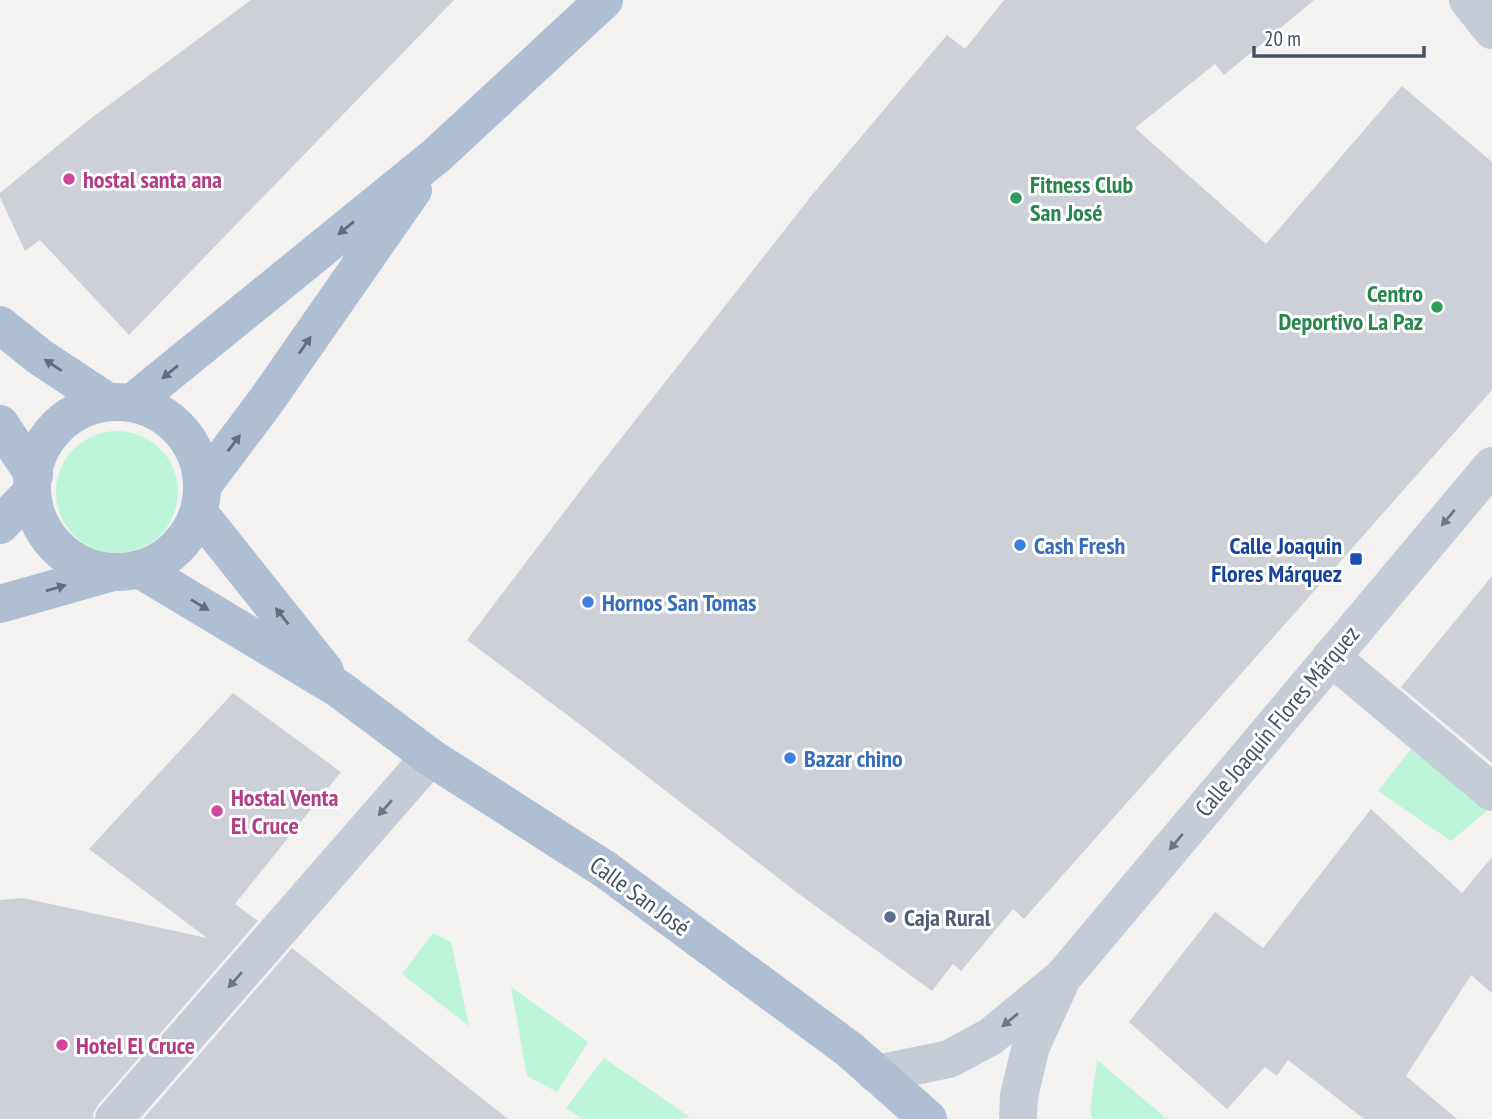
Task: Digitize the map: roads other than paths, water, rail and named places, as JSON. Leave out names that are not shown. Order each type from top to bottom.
[{"type":"main road","points":[[339,689],[127,571],[89,567],[66,556],[49,538],[37,516],[33,483],[35,463],[48,436],[65,419],[85,408],[121,402],[438,155],[604,0]]},
{"type":"main road","points":[[0,604],[127,571],[166,558],[187,538],[201,499],[438,155]]},
{"type":"main road","points":[[0,325],[40,357],[121,402],[160,413],[183,431],[197,457],[201,499],[339,689]]},
{"type":"main road","points":[[0,424],[33,483]]},
{"type":"main road","points":[[0,525],[33,483]]},
{"type":"main road","name":"Calle San José","points":[[339,689],[430,757],[606,870],[850,1050],[929,1119]]},
{"type":"street","points":[[1468,0],[1492,30]]},
{"type":"street","name":"Calle Joaquín Flores Márquez","points":[[876,1074],[949,1059],[990,1037],[1063,977],[1492,466]]},
{"type":"street","points":[[1331,657],[1492,792]]},
{"type":"street","points":[[114,1119],[430,757]]},
{"type":"street","name":"Calle Joaquín Flores Márquez","points":[[1017,1119],[1019,1096],[1031,1046],[1063,977]]},
{"type":"place","name":"hostal santa ana","points":[[69,179]]},
{"type":"place","name":"Fitness Club San José","points":[[1016,198]]},
{"type":"place","name":"Centro Deportivo La Paz","points":[[1437,307]]},
{"type":"place","name":"Cash Fresh","points":[[1020,545]]},
{"type":"place","name":"Calle Joaquin Flores Márquez","points":[[1356,559]]},
{"type":"place","name":"Hornos San Tomas","points":[[588,602]]},
{"type":"place","name":"Bazar chino","points":[[790,758]]},
{"type":"place","name":"Hostal Venta El Cruce","points":[[217,811]]},
{"type":"place","name":"Caja Rural","points":[[890,917]]},
{"type":"place","name":"Hotel El Cruce","points":[[62,1045]]}]
